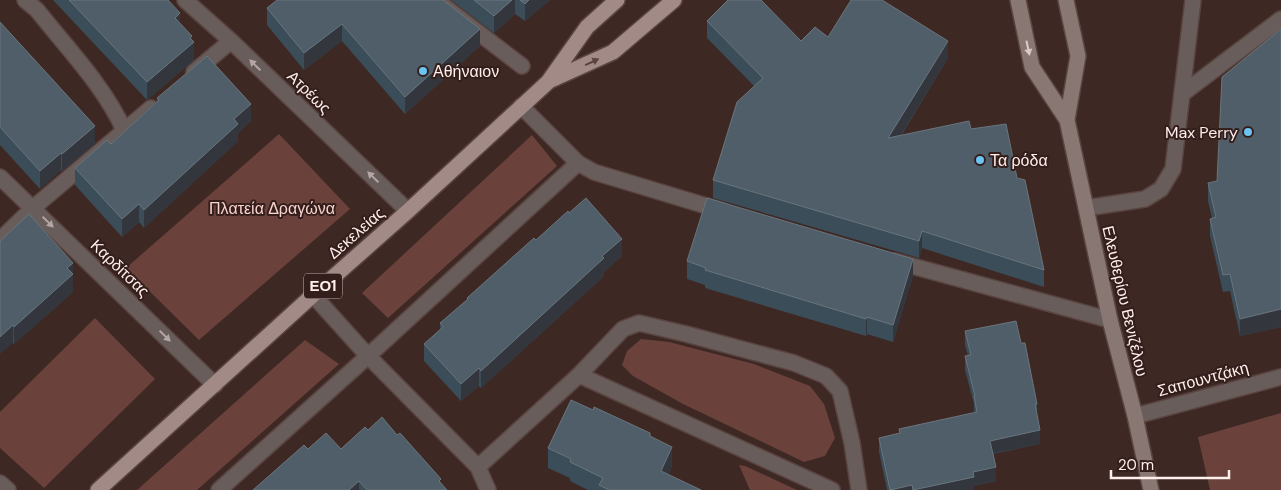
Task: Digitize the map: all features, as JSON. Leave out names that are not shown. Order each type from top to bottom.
[{"type":"main road","name":"Δεκελείας","points":[[98,490],[408,211],[548,82],[587,26],[617,0]]},
{"type":"main road","name":"Δεκελείας","points":[[548,82],[613,52],[674,0]]},
{"type":"main road","name":"Ελευθερίου Βενιζέλου","points":[[1018,0],[1032,68],[1067,120],[1110,320],[1135,416],[1151,490]]},
{"type":"main road","name":"Ελευθερίου Βενιζέλου","points":[[1066,0],[1078,56],[1067,120]]},
{"type":"street","points":[[25,0],[37,10],[105,95],[124,130]]},
{"type":"street","name":"Ατρέως","points":[[186,0],[408,211]]},
{"type":"street","points":[[436,0],[522,66]]},
{"type":"street","points":[[1086,208],[1145,199],[1161,189],[1173,169],[1193,0]]},
{"type":"street","points":[[1182,94],[1281,19]]},
{"type":"street","points":[[185,79],[231,41]]},
{"type":"street","points":[[0,240],[33,208],[162,98]]},
{"type":"street","points":[[521,106],[578,162],[594,172],[737,215]]},
{"type":"street","points":[[219,490],[368,356],[578,162]]},
{"type":"street","name":"Καρδίτσας","points":[[0,177],[215,385]]},
{"type":"street","points":[[876,256],[1110,320]]},
{"type":"street","points":[[313,295],[368,356],[478,467],[488,490]]},
{"type":"street","points":[[478,467],[579,375],[623,329],[639,323],[794,363],[826,376],[840,391],[852,443],[859,490]]},
{"type":"street","points":[[579,375],[832,490]]},
{"type":"street","name":"Σαπουντζάκη","points":[[1135,416],[1281,377]]},
{"type":"street","points":[[0,483],[8,490]]},
{"type":"green space","name":"Πλατεία Δραγώνα","points":[[279,134],[350,209],[199,340],[126,268]]},
{"type":"green space","points":[[532,135],[557,166],[388,318],[362,293]]},
{"type":"green space","points":[[95,318],[155,379],[44,488],[0,448],[0,412]]},
{"type":"green space","points":[[641,339],[669,342],[754,364],[810,386],[824,404],[835,438],[825,456],[804,462],[683,404],[633,376],[622,365],[627,351]]},
{"type":"green space","points":[[305,340],[339,364],[197,490],[137,490]]},
{"type":"green space","points":[[1281,413],[1281,490],[1210,490],[1198,437]]},
{"type":"green space","points":[[739,465],[745,466],[797,490],[750,490]]},
{"type":"building","points":[[69,0],[168,0],[180,13],[175,18],[192,36],[190,38],[194,42],[147,82]]},
{"type":"building","points":[[277,0],[443,0],[480,29],[405,97],[342,24],[304,53],[267,8]]},
{"type":"building","points":[[474,0],[512,0],[494,16]]},
{"type":"building","points":[[520,0],[529,0],[525,4]]},
{"type":"building","points":[[728,0],[761,0],[801,41],[815,27],[828,37],[851,0],[882,0],[948,41],[888,138],[969,121],[971,129],[1006,124],[1017,178],[1025,180],[1044,270],[922,231],[919,241],[713,180],[737,102],[763,78],[707,21]]},
{"type":"building","points":[[0,22],[95,126],[40,171],[0,127]]},
{"type":"building","points":[[1281,29],[1281,309],[1240,319],[1230,274],[1223,275],[1210,219],[1216,217],[1208,183],[1217,181],[1222,77]]},
{"type":"building","points":[[207,56],[251,104],[234,119],[238,124],[144,210],[139,204],[122,219],[75,168],[107,140],[111,144],[159,100],[157,98]]},
{"type":"building","points":[[586,198],[622,239],[602,256],[604,258],[481,371],[479,368],[461,384],[424,344],[443,327],[440,323],[467,298],[534,238],[536,240],[568,211],[569,213]]},
{"type":"building","points":[[707,198],[913,259],[893,325],[867,317],[866,319],[705,270],[706,268],[687,261]]},
{"type":"building","points":[[29,214],[73,263],[67,268],[73,274],[14,327],[13,325],[0,337],[0,241]]},
{"type":"building","points":[[1016,321],[1021,343],[1025,343],[1040,430],[990,441],[996,467],[973,472],[974,477],[913,490],[912,485],[890,490],[879,438],[900,433],[899,429],[977,412],[965,356],[971,355],[965,331]]},
{"type":"building","points":[[571,400],[593,410],[594,407],[650,433],[650,436],[672,447],[661,471],[701,490],[609,490],[599,485],[603,478],[570,462],[571,459],[548,448]]},
{"type":"building","points":[[382,417],[397,435],[400,433],[441,479],[439,481],[447,490],[367,490],[359,481],[349,490],[253,490],[304,445],[308,449],[326,433],[341,449],[365,427],[368,430]]},
{"type":"place","name":"Αθήναιον","points":[[423,71]]},
{"type":"place","name":"Max Perry","points":[[1248,132]]},
{"type":"place","name":"Τα ρόδα","points":[[980,160]]}]
